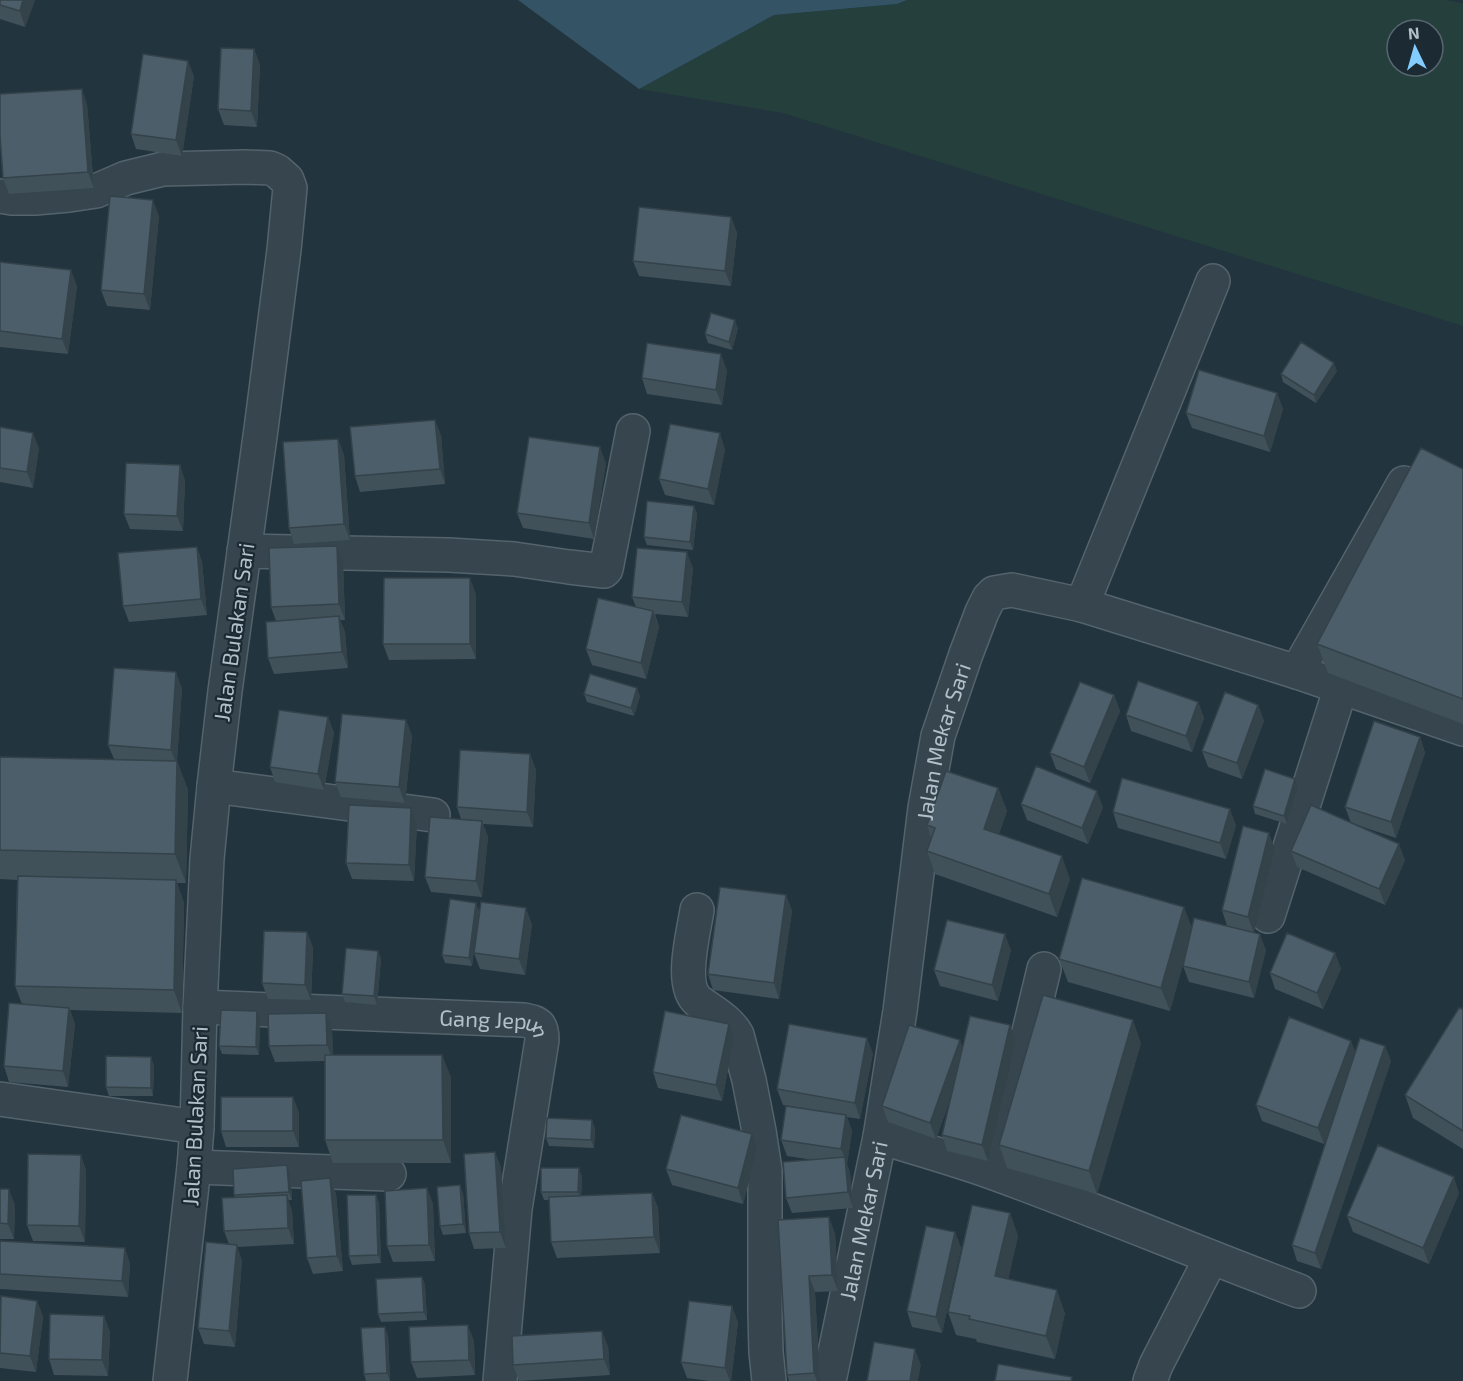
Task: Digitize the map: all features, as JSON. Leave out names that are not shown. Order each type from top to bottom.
[{"type":"street","name":"Jalan Bulakan Sari","points":[[0,196],[35,198],[78,194],[96,191],[126,178],[163,169],[260,167],[277,171],[287,180],[290,188],[284,250],[214,786],[207,859],[197,1127],[170,1381]]},
{"type":"street","points":[[1082,605],[1214,281]]},
{"type":"street","points":[[244,551],[449,555],[514,559],[604,571],[633,431]]},
{"type":"street","points":[[1297,672],[1413,466]]},
{"type":"street","name":"Jalan Mekar Sari","points":[[828,1381],[880,1137],[900,1011],[918,856],[931,769],[938,736],[966,654],[982,612],[994,593],[1012,590],[1082,605],[1297,672],[1463,729]]},
{"type":"street","points":[[1268,916],[1341,687]]},
{"type":"street","points":[[214,786],[433,815]]},
{"type":"street","points":[[697,910],[690,954],[690,988],[694,997],[720,1016],[737,1035],[749,1080],[763,1152],[766,1194],[766,1352],[769,1381]]},
{"type":"street","points":[[994,1173],[1044,969]]},
{"type":"street","name":"Gang Jepun","points":[[200,1007],[524,1020],[539,1025],[542,1029],[542,1040],[515,1209],[500,1381]]},
{"type":"street","points":[[0,1100],[197,1127]]},
{"type":"street","points":[[880,1137],[994,1173],[1299,1291]]},
{"type":"street","points":[[194,1167],[389,1174]]},
{"type":"street","points":[[1150,1381],[1210,1258]]},
{"type":"green space","points":[[907,0],[1445,0],[1463,3],[1463,326],[783,113],[639,89],[774,15],[897,4]]},
{"type":"water","points":[[518,0],[907,0],[897,4],[774,15],[639,89]]},
{"type":"building","points":[[0,0],[23,0],[20,11],[0,5]]},
{"type":"building","points":[[221,48],[254,49],[251,111],[218,109]]},
{"type":"building","points":[[143,54],[188,61],[176,140],[131,134]]},
{"type":"building","points":[[82,89],[88,172],[3,178],[0,94]]},
{"type":"building","points":[[110,196],[153,200],[144,294],[101,290]]},
{"type":"building","points":[[639,207],[731,217],[725,271],[633,261]]},
{"type":"building","points":[[0,262],[71,270],[62,339],[0,331]]},
{"type":"building","points":[[711,313],[735,320],[729,342],[705,334]]},
{"type":"building","points":[[1301,342],[1334,363],[1314,395],[1281,374]]},
{"type":"building","points":[[647,343],[721,354],[716,390],[642,378]]},
{"type":"building","points":[[1199,370],[1277,393],[1264,436],[1186,413]]},
{"type":"building","points":[[435,420],[440,469],[355,476],[350,427]]},
{"type":"building","points":[[670,424],[720,433],[708,489],[659,479]]},
{"type":"building","points":[[0,427],[33,433],[27,472],[0,468]]},
{"type":"building","points":[[529,437],[600,447],[589,523],[517,513]]},
{"type":"building","points":[[338,439],[344,524],[289,528],[283,442]]},
{"type":"building","points":[[1421,448],[1463,469],[1463,699],[1317,644]]},
{"type":"building","points":[[126,463],[180,465],[177,516],[124,514]]},
{"type":"building","points":[[647,501],[694,506],[690,542],[644,537]]},
{"type":"building","points":[[337,546],[339,604],[271,607],[269,548]]},
{"type":"building","points":[[197,547],[201,599],[123,606],[118,553]]},
{"type":"building","points":[[637,548],[687,552],[682,602],[632,597]]},
{"type":"building","points":[[384,578],[470,578],[470,644],[383,644]]},
{"type":"building","points":[[598,598],[653,611],[641,663],[586,649]]},
{"type":"building","points":[[339,616],[342,652],[268,658],[266,622]]},
{"type":"building","points":[[114,668],[176,672],[171,750],[108,745]]},
{"type":"building","points":[[590,674],[637,688],[631,708],[584,694]]},
{"type":"building","points":[[1138,681],[1198,702],[1186,736],[1126,715]]},
{"type":"building","points":[[1080,682],[1114,695],[1084,767],[1050,753]]},
{"type":"building","points":[[1225,692],[1258,705],[1237,763],[1202,751]]},
{"type":"building","points":[[279,710],[328,717],[318,774],[270,767]]},
{"type":"building","points":[[342,714],[406,720],[399,787],[335,782]]},
{"type":"building","points":[[1374,721],[1420,737],[1391,822],[1345,807]]},
{"type":"building","points":[[460,750],[530,754],[527,812],[457,807]]},
{"type":"building","points":[[0,757],[177,761],[175,854],[0,850]]},
{"type":"building","points":[[1036,766],[1097,791],[1082,828],[1021,804]]},
{"type":"building","points":[[1265,769],[1295,779],[1284,816],[1253,806]]},
{"type":"building","points":[[946,771],[998,788],[984,829],[1062,856],[1049,894],[927,851],[935,828],[927,825]]},
{"type":"building","points":[[1122,778],[1230,809],[1220,843],[1113,812]]},
{"type":"building","points":[[349,805],[411,808],[409,865],[346,863]]},
{"type":"building","points":[[1311,805],[1399,844],[1379,889],[1291,851]]},
{"type":"building","points":[[430,817],[482,821],[476,881],[425,877]]},
{"type":"building","points":[[1243,826],[1269,833],[1248,917],[1222,910]]},
{"type":"building","points":[[18,876],[176,880],[174,990],[15,986]]},
{"type":"building","points":[[1082,878],[1184,907],[1161,988],[1059,959]]},
{"type":"building","points":[[720,887],[786,895],[774,983],[708,974]]},
{"type":"building","points":[[450,899],[476,903],[469,958],[442,955]]},
{"type":"building","points":[[481,902],[526,908],[519,959],[474,953]]},
{"type":"building","points":[[1194,918],[1260,934],[1249,982],[1183,966]]},
{"type":"building","points":[[947,920],[1005,934],[992,985],[934,970]]},
{"type":"building","points":[[264,931],[307,932],[305,985],[262,983]]},
{"type":"building","points":[[1287,933],[1335,953],[1317,993],[1270,973]]},
{"type":"building","points":[[346,948],[378,951],[374,996],[342,994]]},
{"type":"building","points":[[1043,995],[1133,1020],[1089,1171],[999,1145]]},
{"type":"building","points":[[9,1003],[69,1008],[63,1071],[4,1066]]},
{"type":"building","points":[[1463,1007],[1463,1131],[1405,1095],[1459,1008]]},
{"type":"building","points":[[221,1010],[257,1011],[256,1047],[219,1046]]},
{"type":"building","points":[[665,1011],[729,1024],[716,1085],[653,1072]]},
{"type":"building","points":[[326,1013],[327,1045],[269,1046],[268,1014]]},
{"type":"building","points":[[970,1016],[1010,1025],[982,1145],[942,1135]]},
{"type":"building","points":[[1289,1017],[1351,1041],[1318,1128],[1256,1105]]},
{"type":"building","points":[[789,1024],[867,1038],[855,1103],[777,1089]]},
{"type":"building","points":[[909,1025],[960,1040],[930,1123],[882,1106]]},
{"type":"building","points":[[1360,1038],[1385,1046],[1315,1253],[1292,1245]]},
{"type":"building","points":[[325,1055],[442,1055],[443,1140],[325,1140]]},
{"type":"building","points":[[106,1056],[151,1057],[151,1088],[106,1087]]},
{"type":"building","points":[[221,1097],[293,1097],[293,1131],[221,1131]]},
{"type":"building","points":[[786,1106],[846,1115],[841,1149],[781,1140]]},
{"type":"building","points":[[681,1115],[752,1134],[738,1188],[666,1169]]},
{"type":"building","points":[[547,1118],[592,1120],[591,1140],[546,1138]]},
{"type":"building","points":[[1378,1145],[1454,1177],[1423,1248],[1347,1216]]},
{"type":"building","points":[[495,1152],[500,1232],[469,1233],[464,1154]]},
{"type":"building","points":[[28,1154],[81,1155],[79,1226],[27,1225]]},
{"type":"building","points":[[845,1157],[848,1192],[786,1198],[783,1162]]},
{"type":"building","points":[[287,1165],[289,1192],[234,1195],[233,1169]]},
{"type":"building","points":[[541,1168],[579,1168],[578,1192],[541,1192]]},
{"type":"building","points":[[330,1178],[337,1256],[307,1258],[301,1181]]},
{"type":"building","points":[[460,1185],[463,1224],[440,1226],[437,1187]]},
{"type":"building","points":[[427,1188],[429,1245],[387,1246],[385,1191]]},
{"type":"building","points":[[0,1189],[9,1189],[8,1224],[0,1223]]},
{"type":"building","points":[[652,1193],[654,1237],[551,1242],[549,1197]]},
{"type":"building","points":[[287,1195],[288,1228],[224,1231],[222,1198]]},
{"type":"building","points":[[347,1195],[376,1195],[378,1255],[349,1256]]},
{"type":"building","points":[[972,1205],[1010,1213],[995,1276],[1057,1290],[1046,1336],[969,1319],[970,1316],[948,1312]]},
{"type":"building","points":[[829,1217],[832,1275],[809,1276],[814,1373],[787,1375],[778,1220]]},
{"type":"building","points":[[926,1226],[955,1232],[936,1317],[907,1311]]},
{"type":"building","points":[[0,1241],[125,1248],[122,1281],[0,1274]]},
{"type":"building","points":[[206,1242],[237,1245],[229,1331],[198,1328]]},
{"type":"building","points":[[422,1277],[424,1312],[378,1314],[376,1279]]},
{"type":"building","points":[[1,1296],[37,1301],[30,1356],[0,1353]]},
{"type":"building","points":[[689,1301],[732,1306],[725,1368],[681,1362]]},
{"type":"building","points":[[50,1314],[104,1316],[102,1360],[49,1359]]},
{"type":"building","points":[[468,1325],[469,1360],[411,1362],[409,1327]]},
{"type":"building","points":[[385,1327],[387,1373],[364,1374],[361,1328]]},
{"type":"building","points":[[602,1331],[604,1359],[513,1365],[512,1336]]},
{"type":"building","points":[[874,1342],[915,1349],[910,1381],[867,1381]]},
{"type":"building","points":[[998,1364],[1072,1377],[1071,1381],[995,1381]]}]
